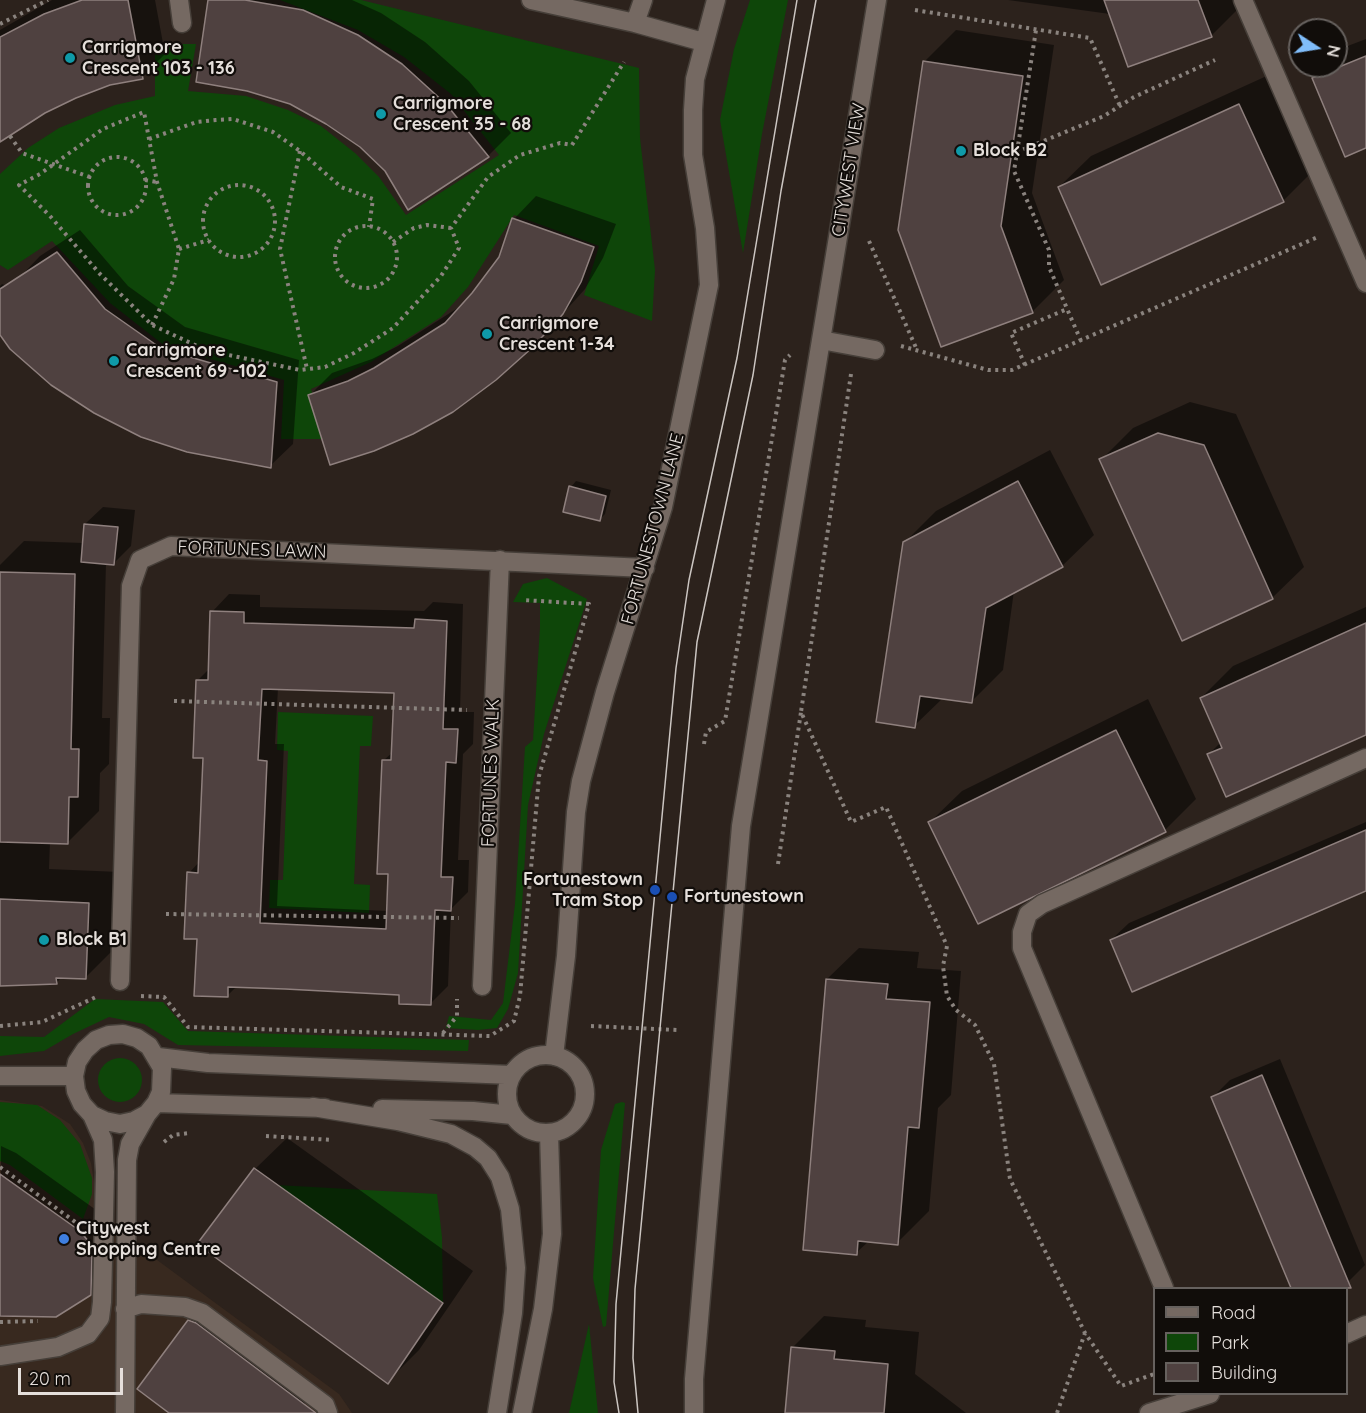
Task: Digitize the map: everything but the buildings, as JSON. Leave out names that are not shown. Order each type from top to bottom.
[{"type":"street","points":[[179,0],[182,23]]},
{"type":"street","points":[[531,0],[635,23],[703,42]]},
{"type":"street","points":[[635,23],[643,0]]},
{"type":"street","name":"FORTUNESTOWN LANE","points":[[554,1056],[566,956],[576,812],[581,781],[605,692],[645,568],[668,484],[709,285],[705,228],[693,155],[695,79],[716,0]]},
{"type":"street","name":"CITYWEST VIEW","points":[[694,1413],[694,1379],[741,826],[877,0]]},
{"type":"street","points":[[1243,0],[1366,283]]},
{"type":"street","points":[[821,340],[874,350]]},
{"type":"street","name":"FORTUNES LAWN","points":[[120,981],[131,586],[140,560],[171,546],[645,568]]},
{"type":"street","name":"FORTUNES WALK","points":[[482,986],[500,560]]},
{"type":"street","points":[[1164,1287],[1022,948],[1022,932],[1028,914],[1042,904],[1366,758]]},
{"type":"street","points":[[0,1356],[58,1347],[88,1334],[100,1318],[104,1254],[103,1140],[92,1115],[82,1104],[76,1091],[74,1076],[77,1062],[96,1040],[109,1035],[123,1034],[137,1038],[149,1046],[158,1057],[163,1080],[151,1108],[130,1144],[127,1161],[125,1413]]},
{"type":"street","points":[[554,1056],[575,1069],[582,1079],[584,1097],[579,1115],[571,1124],[549,1133],[528,1129],[512,1115],[507,1095],[512,1075],[530,1059],[554,1056]]},
{"type":"street","points":[[158,1057],[208,1063],[512,1075]]},
{"type":"street","points":[[0,1076],[74,1076]]},
{"type":"street","points":[[92,1115],[120,1124],[134,1121],[151,1108],[313,1107],[473,1111],[512,1115]]},
{"type":"street","points":[[313,1107],[399,1120],[451,1134],[476,1147],[488,1158],[500,1177],[510,1209],[516,1268],[513,1312],[497,1413]]},
{"type":"street","points":[[522,1413],[543,1309],[552,1234],[549,1133]]},
{"type":"street","points":[[125,1309],[141,1304],[185,1307],[202,1313],[329,1410]]},
{"type":"street","points":[[1348,1334],[1366,1326]]},
{"type":"street","points":[[1149,1413],[1206,1395]]},
{"type":"path","points":[[0,24],[48,0]]},
{"type":"path","points":[[915,10],[1090,38],[1120,106]]},
{"type":"path","points":[[1036,30],[1014,171],[1049,250],[1048,267],[1081,341]]},
{"type":"path","points":[[1017,152],[1104,116],[1215,60]]},
{"type":"path","points":[[451,228],[488,177],[520,155],[560,143],[572,145],[624,62]]},
{"type":"path","points":[[152,325],[174,279],[179,249],[157,182],[144,112],[103,129],[19,185],[50,216],[100,274],[152,325],[195,345],[219,353],[307,369],[325,367],[393,328],[441,276],[459,248],[451,228]]},
{"type":"path","points":[[149,139],[197,122],[233,119],[273,132],[300,151],[341,187],[373,199],[369,227]]},
{"type":"path","points":[[10,136],[22,153],[90,177]]},
{"type":"path","points":[[300,151],[280,249],[307,369]]},
{"type":"path","points":[[113,157],[126,158],[138,166],[145,180],[146,193],[140,205],[120,216],[105,213],[95,206],[89,196],[90,177],[101,162],[113,157]]},
{"type":"path","points":[[145,180],[157,182]]},
{"type":"path","points":[[235,185],[250,187],[263,194],[272,206],[275,220],[273,236],[262,250],[250,256],[234,257],[220,252],[209,240],[204,223],[205,210],[211,198],[221,190],[235,185]]},
{"type":"path","points":[[393,242],[414,228],[427,225],[451,228]]},
{"type":"path","points":[[369,227],[386,234],[393,242],[397,257],[388,280],[376,287],[362,289],[352,286],[342,278],[334,260],[335,248],[344,235],[353,229],[369,227]]},
{"type":"path","points":[[897,345],[988,370],[1012,370],[1341,227]]},
{"type":"path","points":[[273,236],[282,239]]},
{"type":"path","points":[[179,249],[209,240]]},
{"type":"path","points":[[869,241],[917,350]]},
{"type":"path","points":[[1025,365],[1011,333],[1067,309]]},
{"type":"path","points":[[778,864],[855,346]]},
{"type":"path","points":[[705,744],[706,732],[725,721],[785,360],[792,353]]},
{"type":"path","points":[[132,996],[164,997],[188,1027],[490,1036],[514,1022],[520,996],[539,776],[589,604],[513,600]]},
{"type":"path","points":[[174,702],[472,710]]},
{"type":"path","points":[[801,712],[851,822],[886,807],[947,946],[943,966],[947,996],[956,1010],[975,1025],[994,1064],[1010,1179],[1085,1332],[1121,1386],[1153,1375]]},
{"type":"path","points":[[461,930],[462,907]]},
{"type":"path","points":[[166,914],[461,918]]},
{"type":"path","points":[[0,1026],[42,1022],[94,996],[100,996]]},
{"type":"path","points":[[443,1033],[457,1016],[457,996]]},
{"type":"path","points":[[591,1026],[677,1030]]},
{"type":"path","points":[[158,1146],[173,1136],[195,1132]]},
{"type":"path","points":[[257,1136],[337,1141]]},
{"type":"path","points":[[0,1167],[78,1225],[93,1239],[97,1252],[104,1254]]},
{"type":"path","points":[[0,1322],[46,1321]]},
{"type":"path","points":[[1058,1413],[1085,1332]]},
{"type":"shaded area","name":"Citywest Shopping Centre","points":[[0,1100],[42,1106],[70,1124],[83,1143],[91,1163],[100,1218],[339,1394],[352,1413],[0,1413]]},
{"type":"green space","points":[[280,0],[361,0],[639,68],[640,138],[655,270],[652,321],[584,295],[599,246],[514,215],[468,287],[441,317],[371,362],[311,389],[325,439],[281,439],[284,380],[165,346],[110,303],[52,241],[8,270],[0,265],[0,174],[28,148],[59,128],[115,105],[155,96],[155,44],[196,44],[188,91],[246,96],[288,110],[321,126],[355,153],[379,177],[406,215],[499,155],[451,94],[404,57],[358,30]]},
{"type":"green space","points":[[750,0],[788,0],[762,134],[743,253],[720,120],[734,49]]},
{"type":"green space","points":[[547,578],[587,599],[544,734],[528,805],[518,973],[508,1009],[497,1028],[478,1030],[446,1028],[449,1016],[491,1020],[503,1003],[515,904],[525,747],[533,740],[540,627],[540,603],[513,602],[523,584]]},
{"type":"green space","points":[[278,712],[373,716],[371,746],[360,746],[354,884],[370,885],[369,913],[269,908],[270,880],[283,880],[288,751],[277,750]]},
{"type":"green space","points":[[95,999],[163,1002],[188,1031],[469,1040],[468,1051],[178,1045],[144,1024],[109,1017],[44,1051],[0,1056],[0,1036],[44,1037]]},
{"type":"green space","points":[[120,1058],[129,1059],[136,1064],[141,1071],[141,1089],[136,1096],[129,1101],[120,1102],[111,1101],[104,1096],[99,1089],[98,1080],[99,1071],[104,1064],[111,1059]]},
{"type":"green space","points":[[0,1102],[37,1105],[60,1120],[80,1144],[92,1178],[92,1194],[83,1219],[10,1165],[0,1161]]},
{"type":"green space","points":[[625,1103],[606,1326],[603,1327],[593,1278],[601,1150],[615,1104]]},
{"type":"green space","points":[[277,1185],[437,1194],[442,1237],[443,1303]]},
{"type":"green space","points":[[589,1324],[598,1413],[569,1413]]},
{"type":"tram line","points":[[619,1413],[614,1382],[616,1304],[676,668],[689,580],[737,358],[797,0]]},
{"type":"tram line","points":[[638,1413],[633,1358],[635,1289],[697,642],[753,375],[781,191],[816,0]]},
{"type":"place","name":"Carrigmore Crescent 103 - 136","points":[[70,58]]},
{"type":"place","name":"Carrigmore Crescent 35 - 68","points":[[381,114]]},
{"type":"place","name":"Block B2","points":[[961,151]]},
{"type":"place","name":"Carrigmore Crescent 1-34","points":[[487,334]]},
{"type":"place","name":"Carrigmore Crescent 69 -102","points":[[114,361]]},
{"type":"place","name":"Fortunestown Tram Stop","points":[[655,890]]},
{"type":"place","name":"Fortunestown","points":[[672,897]]},
{"type":"place","name":"Block B1","points":[[44,940]]},
{"type":"place","name":"Citywest Shopping Centre","points":[[64,1239]]}]
